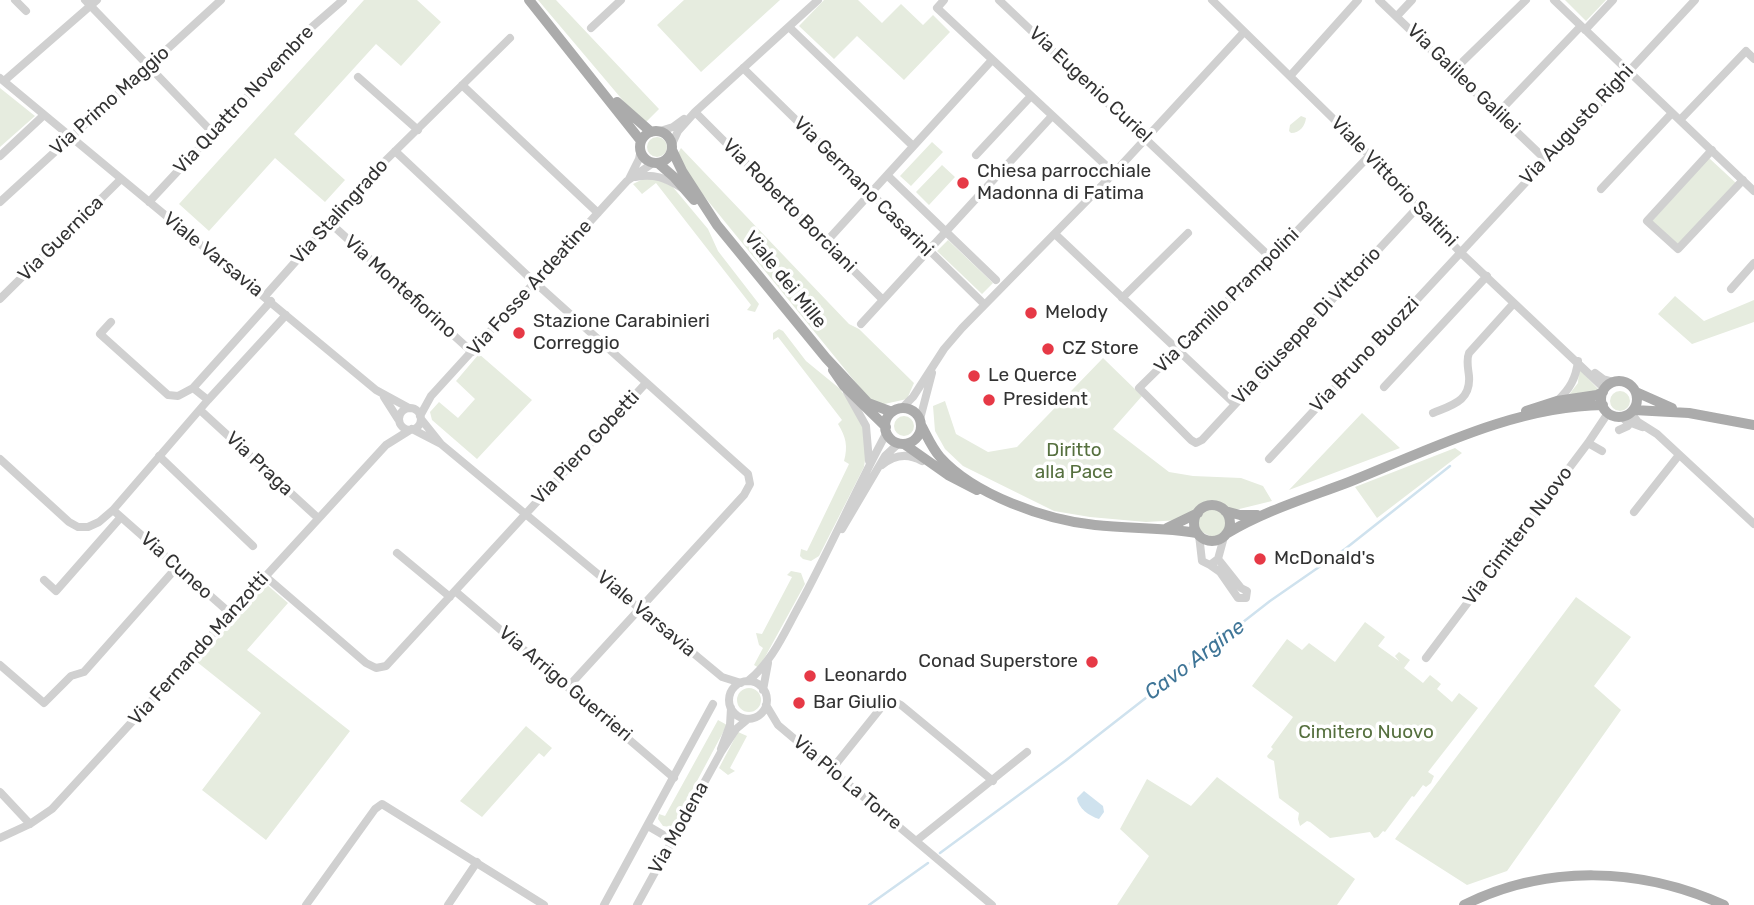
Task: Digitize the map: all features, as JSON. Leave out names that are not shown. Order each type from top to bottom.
[{"type":"main road","name":"Viale dei Mille","points":[[528,0],[601,88],[641,145],[645,158],[655,163],[687,191],[826,358],[868,403],[913,411],[920,422]]},
{"type":"main road","name":"Viale dei Mille","points":[[601,88],[655,132],[668,136],[682,171],[717,225]]},
{"type":"main road","points":[[641,145],[655,132]]},
{"type":"main road","points":[[655,163],[667,159],[672,147]]},
{"type":"main road","name":"Viale dei Mille","points":[[826,358],[844,386],[894,441],[948,475],[974,489],[993,495]]},
{"type":"main road","points":[[1471,434],[1500,420],[1557,401],[1597,395],[1608,387],[1628,383],[1636,392],[1653,402],[1689,413],[1754,425]]},
{"type":"main road","points":[[1606,409],[1608,387]]},
{"type":"main road","points":[[1629,415],[1637,401],[1636,392]]},
{"type":"main road","points":[[920,422],[943,460],[993,495],[1021,507],[1076,522],[1163,529],[1198,534],[1210,541],[1225,536],[1258,515],[1471,434],[1550,410],[1606,409],[1629,415],[1689,413]]},
{"type":"main road","points":[[886,430],[888,416],[897,410]]},
{"type":"main road","points":[[901,443],[909,443],[918,436],[920,422]]},
{"type":"main road","points":[[1163,529],[1212,506],[1240,515],[1258,515]]},
{"type":"main road","points":[[1225,511],[1230,523],[1225,536]]},
{"type":"main road","points":[[1198,513],[1194,523],[1198,534]]},
{"type":"main road","points":[[1464,905],[1517,885],[1590,874],[1652,880],[1685,889],[1724,905]]},
{"type":"street","points":[[15,0],[26,10]]},
{"type":"street","name":"Via Primo Maggio","points":[[0,202],[221,0]]},
{"type":"street","name":"Via Quattro Novembre","points":[[149,202],[313,26],[343,0]]},
{"type":"street","points":[[591,28],[621,0]]},
{"type":"street","points":[[672,147],[678,131],[695,112],[818,0]]},
{"type":"street","points":[[944,0],[937,8],[1114,173]]},
{"type":"street","name":"Via Eugenio Curiel","points":[[999,0],[1271,258]]},
{"type":"street","name":"Viale Vittorio Saltini","points":[[1212,0],[1370,155],[1460,252],[1578,361],[1603,379],[1608,387]]},
{"type":"street","points":[[1291,75],[1358,0]]},
{"type":"street","name":"Via Galileo Galilei","points":[[1379,0],[1545,159]]},
{"type":"street","points":[[1397,16],[1412,0]]},
{"type":"street","points":[[1454,70],[1526,0]]},
{"type":"street","points":[[1554,0],[1754,191]]},
{"type":"street","points":[[1498,113],[1613,0]]},
{"type":"street","name":"Via Augusto Righi","points":[[1460,252],[1695,0]]},
{"type":"street","points":[[2,80],[91,2],[148,67],[212,132]]},
{"type":"street","points":[[789,27],[913,146]]},
{"type":"street","points":[[897,410],[933,367],[944,349],[984,304],[1114,173],[1244,32]]},
{"type":"street","name":"Via Stalingrado","points":[[193,388],[329,222],[395,151],[510,38]]},
{"type":"street","points":[[1679,120],[1746,51],[1754,59]]},
{"type":"street","points":[[826,243],[992,60]]},
{"type":"street","name":"Via Germano Casarini","points":[[743,68],[984,304]]},
{"type":"street","points":[[358,77],[418,130]]},
{"type":"street","name":"Viale Varsavia","points":[[2,80],[382,395],[411,408],[441,444],[722,677],[730,694]]},
{"type":"street","points":[[462,85],[598,213]]},
{"type":"street","points":[[976,155],[1031,96]]},
{"type":"street","points":[[655,132],[673,127],[695,112]]},
{"type":"street","name":"Via Roberto Borciani","points":[[695,112],[883,300]]},
{"type":"street","points":[[1601,189],[1672,113]]},
{"type":"street","points":[[0,156],[44,115]]},
{"type":"street","points":[[861,324],[1052,116]]},
{"type":"street","name":"Via Fosse Ardeatine","points":[[411,408],[431,396],[629,179],[639,159],[641,145]]},
{"type":"street","points":[[1712,150],[1647,221],[1678,249],[1743,180]]},
{"type":"street","points":[[395,151],[535,282],[748,474],[750,484],[744,495],[568,687]]},
{"type":"street","name":"Via Camillo Prampolini","points":[[1196,443],[1139,388],[1271,258],[1370,155]]},
{"type":"street","name":"Via Fosse Ardeatine","points":[[629,179],[655,163]]},
{"type":"street","points":[[629,179],[654,175],[667,178],[687,191]]},
{"type":"street","points":[[888,176],[996,280]]},
{"type":"street","name":"Via Guernica","points":[[0,299],[121,179]]},
{"type":"street","name":"Via Giuseppe Di Vittorio","points":[[1196,443],[1236,404],[1418,207]]},
{"type":"street","name":"Via Montefiorino","points":[[329,222],[471,352]]},
{"type":"street","points":[[1055,233],[1236,404]]},
{"type":"street","points":[[1122,298],[1188,233]]},
{"type":"street","name":"Via Bruno Buozzi","points":[[1269,458],[1460,252]]},
{"type":"street","points":[[1731,289],[1754,263]]},
{"type":"street","points":[[1384,387],[1486,276]]},
{"type":"street","points":[[1433,413],[1465,397],[1469,383],[1469,352],[1514,303]]},
{"type":"street","points":[[0,459],[74,525],[94,525],[113,510],[174,438],[286,315]]},
{"type":"street","points":[[111,322],[100,334],[168,395],[178,396],[193,388],[208,400]]},
{"type":"street","points":[[1557,401],[1571,386],[1578,361]]},
{"type":"street","points":[[920,422],[933,367]]},
{"type":"street","name":"Via Piero Gobetti","points":[[265,576],[366,663],[381,668],[390,662],[646,383]]},
{"type":"street","name":"Viale dei Mille","points":[[844,386],[866,426],[870,447],[869,466]]},
{"type":"street","name":"Viale Varsavia","points":[[382,395],[404,428],[441,444]]},
{"type":"street","name":"Via Fosse Ardeatine","points":[[421,418],[431,396]]},
{"type":"street","points":[[399,420],[403,410],[411,408]]},
{"type":"street","name":"Via Cimitero Nuovo","points":[[1426,658],[1588,443],[1606,409]]},
{"type":"street","name":"Via Praga","points":[[200,410],[318,518]]},
{"type":"street","points":[[1629,415],[1657,434],[1754,524]]},
{"type":"street","points":[[1619,430],[1628,426],[1629,415]]},
{"type":"street","points":[[411,430],[419,425],[421,418]]},
{"type":"street","name":"Via Fernando Manzotti","points":[[0,838],[30,824],[52,809],[386,444],[399,420]]},
{"type":"street","name":"Via Fernando Manzotti","points":[[386,444],[411,430]]},
{"type":"street","points":[[768,663],[730,694],[731,708],[736,715],[751,718],[761,713],[765,705],[763,690],[768,663],[836,536],[886,430]]},
{"type":"street","points":[[836,536],[850,518],[889,450],[901,443]]},
{"type":"street","points":[[1588,443],[1602,451]]},
{"type":"street","points":[[1634,512],[1679,455]]},
{"type":"street","points":[[159,456],[253,546]]},
{"type":"street","points":[[878,469],[889,459],[908,456],[948,475]]},
{"type":"street","name":"Via Cuneo","points":[[113,510],[231,614]]},
{"type":"street","name":"Via Cuneo","points":[[44,580],[57,591],[121,517]]},
{"type":"street","points":[[1198,534],[1202,561],[1214,562],[1247,591],[1245,599],[1238,598],[1214,562]]},
{"type":"street","points":[[1214,562],[1225,536]]},
{"type":"street","name":"Via Arrigo Guerrieri","points":[[397,554],[452,594],[568,687],[674,778]]},
{"type":"street","points":[[0,665],[44,703],[71,676],[84,672],[177,567]]},
{"type":"street","name":"Viale Varsavia","points":[[722,677],[745,682]]},
{"type":"street","points":[[745,682],[757,684],[763,690]]},
{"type":"street","points":[[832,769],[884,704],[892,701],[901,705],[993,781]]},
{"type":"street","points":[[604,905],[713,704]]},
{"type":"street","name":"Via Pio La Torre","points":[[765,705],[778,724],[992,905]]},
{"type":"street","name":"Via Modena","points":[[721,752],[723,739],[730,725],[731,708]]},
{"type":"street","name":"Via Pio La Torre","points":[[751,718],[778,724]]},
{"type":"street","name":"Via Modena","points":[[637,905],[721,752],[736,729],[751,718]]},
{"type":"street","name":"Via Pio La Torre","points":[[916,841],[1027,752]]},
{"type":"street","points":[[0,792],[30,824]]},
{"type":"street","points":[[306,905],[379,805],[388,806],[544,905]]},
{"type":"street","points":[[648,826],[672,840]]},
{"type":"street","points":[[447,905],[477,862]]},
{"type":"green space","points":[[364,0],[417,0],[441,22],[401,66],[376,44],[294,134],[345,180],[325,202],[275,158],[209,231],[179,204]]},
{"type":"green space","points":[[538,0],[556,0],[659,109],[646,122],[631,110]]},
{"type":"green space","points":[[684,0],[780,0],[701,72],[657,25]]},
{"type":"green space","points":[[824,0],[858,0],[882,23],[901,4],[923,25],[933,15],[950,32],[904,80],[857,36],[834,59],[799,26]]},
{"type":"green space","points":[[1565,0],[1606,0],[1586,21]]},
{"type":"green space","points":[[0,88],[35,116],[0,147]]},
{"type":"green space","points":[[1301,116],[1306,118],[1303,126],[1297,132],[1291,133],[1290,125]]},
{"type":"green space","points":[[657,137],[664,140],[667,147],[664,154],[657,157],[650,154],[647,147],[650,140]]},
{"type":"green space","points":[[932,142],[943,152],[911,186],[900,176]]},
{"type":"green space","points":[[681,148],[849,324],[859,329],[914,383],[907,399],[880,405],[870,400],[695,185],[677,155]]},
{"type":"green space","points":[[1709,158],[1736,183],[1679,245],[1652,221]]},
{"type":"green space","points":[[942,165],[955,177],[929,205],[916,192]]},
{"type":"green space","points":[[645,178],[653,178],[672,186],[708,229],[718,251],[759,304],[755,312],[747,310],[751,305],[656,183],[642,194],[633,184]]},
{"type":"green space","points":[[948,240],[993,283],[982,294],[937,251]]},
{"type":"green space","points":[[1675,296],[1704,321],[1754,300],[1754,322],[1692,344],[1658,314]]},
{"type":"green space","points":[[779,329],[806,361],[839,388],[855,409],[864,427],[867,447],[864,467],[819,556],[811,561],[800,556],[801,549],[807,551],[849,464],[844,461],[846,442],[838,424],[842,420],[778,337],[773,340],[773,333]]},
{"type":"green space","points":[[479,354],[532,400],[477,459],[432,420],[430,412],[439,402],[458,418],[475,399],[456,381]]},
{"type":"green space","name":"Diritto alla Pace","points":[[1103,358],[1142,396],[1113,429],[1169,472],[1241,478],[1263,486],[1272,501],[1223,513],[1225,528],[1212,537],[1200,531],[1198,519],[1146,522],[1054,511],[963,466],[945,449],[935,431],[933,406],[945,401],[956,434],[988,452],[1017,447]]},
{"type":"green space","points":[[1579,369],[1599,390],[1568,396],[1578,383]]},
{"type":"green space","points":[[1620,391],[1627,394],[1630,401],[1627,408],[1620,411],[1613,408],[1610,401],[1613,394]]},
{"type":"green space","points":[[1362,413],[1400,448],[1289,490]]},
{"type":"green space","points":[[904,416],[911,419],[914,426],[911,433],[904,436],[897,433],[894,426],[897,419]]},
{"type":"green space","points":[[1455,448],[1462,453],[1377,518],[1355,487]]},
{"type":"green space","points":[[791,571],[801,573],[805,584],[759,668],[754,665],[763,648],[759,645],[756,633],[762,634],[792,577],[787,575]]},
{"type":"green space","points":[[266,584],[288,603],[247,650],[350,731],[266,840],[202,790],[261,713],[197,662]]},
{"type":"green space","points":[[1576,597],[1631,637],[1594,686],[1621,710],[1507,871],[1467,885],[1395,839]]},
{"type":"green space","name":"Cimitero Nuovo","points":[[1365,622],[1385,637],[1378,646],[1399,661],[1395,656],[1399,652],[1410,660],[1404,668],[1423,683],[1430,675],[1441,684],[1437,689],[1452,702],[1459,693],[1478,708],[1428,772],[1434,776],[1431,783],[1426,787],[1423,785],[1414,797],[1412,796],[1385,832],[1374,838],[1370,832],[1330,838],[1310,822],[1300,826],[1299,813],[1279,798],[1274,761],[1267,756],[1293,717],[1252,686],[1287,639],[1302,650],[1309,643],[1335,662]]},
{"type":"green space","points":[[749,688],[760,695],[761,700],[754,711],[749,712],[738,705],[737,700],[744,689]]},
{"type":"green space","points":[[718,720],[727,725],[675,822],[670,827],[663,826],[658,819],[659,814],[665,816]]},
{"type":"green space","points":[[526,726],[552,748],[544,757],[539,753],[482,817],[460,801]]},
{"type":"green space","points":[[738,732],[747,736],[730,768],[735,771],[728,775],[719,768]]},
{"type":"green space","points":[[1217,777],[1355,879],[1337,905],[1117,905],[1149,856],[1120,829],[1147,779],[1191,806]]},
{"type":"water","points":[[1084,791],[1103,806],[1104,812],[1099,819],[1088,814],[1079,805],[1077,798]]},
{"type":"waterway","name":"Cavo Argine","points":[[940,853],[1065,761],[1270,601],[1345,549],[1450,466]]},
{"type":"waterway","points":[[869,905],[928,863]]},
{"type":"place","name":"Chiesa parrocchiale Madonna di Fatima","points":[[963,183]]},
{"type":"place","name":"Melody","points":[[1031,313]]},
{"type":"place","name":"Stazione Carabinieri Correggio","points":[[519,333]]},
{"type":"place","name":"CZ Store","points":[[1048,349]]},
{"type":"place","name":"Le Querce","points":[[974,376]]},
{"type":"place","name":"President","points":[[989,400]]},
{"type":"place","name":"McDonald's","points":[[1260,559]]},
{"type":"place","name":"Conad Superstore","points":[[1092,662]]},
{"type":"place","name":"Leonardo","points":[[810,676]]},
{"type":"place","name":"Bar Giulio","points":[[799,703]]}]
